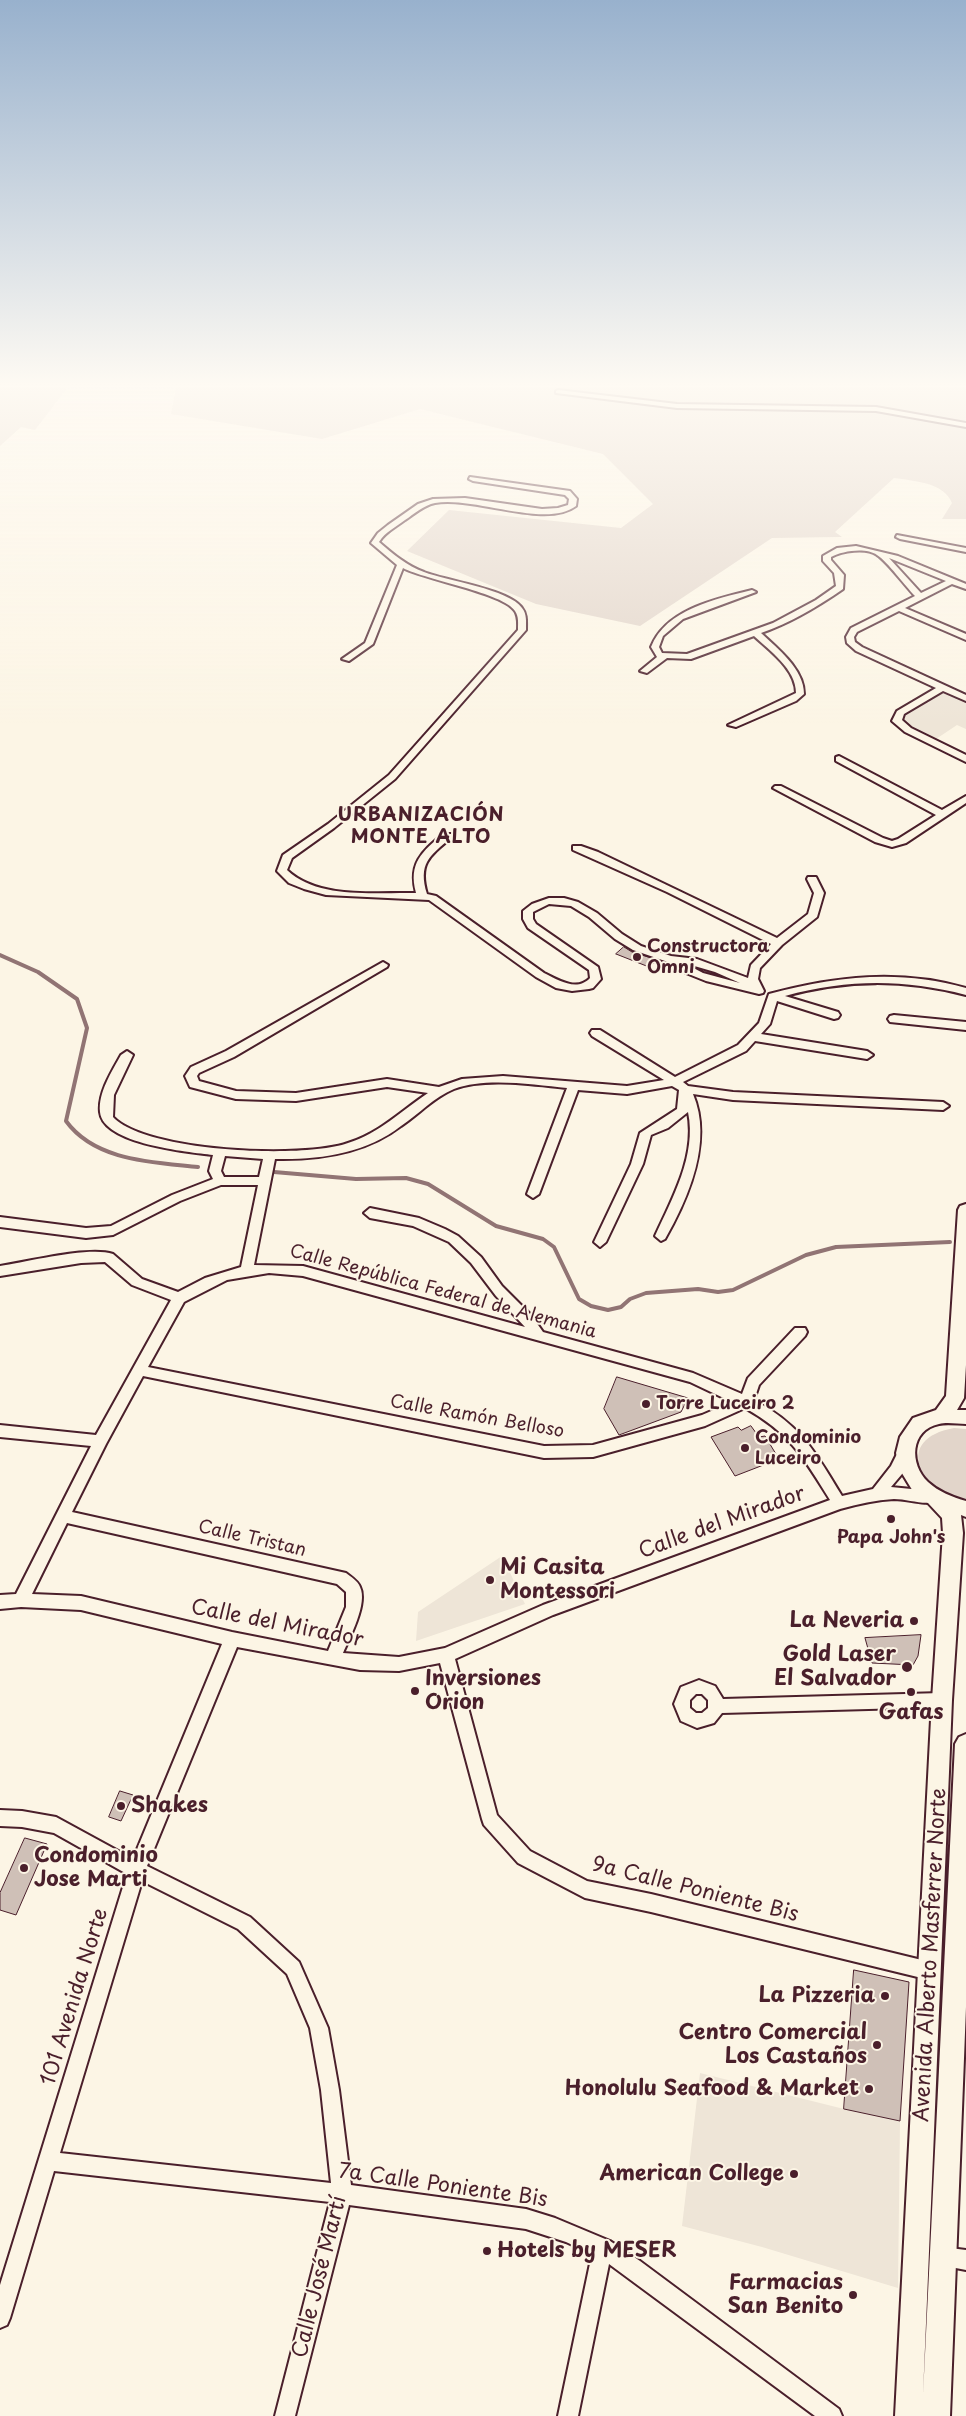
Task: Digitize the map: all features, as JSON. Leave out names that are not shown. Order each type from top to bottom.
[{"type":"main road","points":[[942,1416],[955,1398],[966,1210]]},
{"type":"main road","points":[[966,1417],[942,1416],[926,1421],[914,1429],[908,1438],[904,1454],[910,1474],[917,1484],[935,1498],[966,1509]]},
{"type":"main road","name":"Avenida Alberto Masferrer Norte","points":[[909,2416],[942,1700],[953,1524],[951,1515],[935,1498]]},
{"type":"main road","name":"Avenida Alberto Masferrer Norte","points":[[936,2416],[954,2259],[966,1744]]},
{"type":"street","points":[[573,500],[572,506],[563,512],[452,500],[434,500],[424,504],[380,534],[375,543],[401,564],[421,574],[499,596],[518,608],[522,618],[522,630],[392,777],[331,826],[287,858],[282,871],[287,878],[298,885],[327,892],[422,896],[441,904],[502,949],[560,986],[572,988],[589,986],[596,979],[597,974],[594,969],[532,926],[528,919],[528,911],[533,907],[546,902],[564,901],[587,910],[627,944],[670,959],[681,968],[731,985],[759,991],[834,1015]]},
{"type":"street","points":[[900,537],[966,550]]},
{"type":"street","points":[[752,592],[688,614],[674,621],[656,640],[654,647],[659,654],[664,656],[688,657],[776,625],[834,593],[840,586],[842,579],[839,573],[827,560],[827,556],[836,549],[847,548],[879,552],[966,587]]},
{"type":"street","points":[[879,552],[919,596]]},
{"type":"street","points":[[346,660],[369,644],[401,564]]},
{"type":"street","points":[[952,581],[854,630],[850,637],[851,643],[859,649],[966,698]]},
{"type":"street","points":[[898,608],[966,638]]},
{"type":"street","points":[[733,725],[793,699],[800,694],[802,688],[800,681],[786,663],[754,632]]},
{"type":"street","points":[[644,672],[664,656]]},
{"type":"street","points":[[942,688],[900,713],[897,721],[908,730],[966,760]]},
{"type":"street","points":[[839,759],[942,814]]},
{"type":"street","points":[[778,788],[879,840],[892,844],[902,841],[966,799]]},
{"type":"street","points":[[422,896],[417,871],[422,857],[447,836]]},
{"type":"street","points":[[577,848],[637,874],[778,943]]},
{"type":"street","points":[[759,991],[753,979],[755,966],[778,943],[813,914],[819,893],[812,879]]},
{"type":"street","points":[[383,965],[230,1054],[195,1070],[192,1076],[194,1084],[236,1095],[296,1097],[387,1084],[440,1091]]},
{"type":"street","points":[[773,996],[803,987],[880,979],[927,982],[966,992]]},
{"type":"street","points":[[681,1085],[742,1048],[754,1037],[764,1024],[773,996]]},
{"type":"street","points":[[894,1019],[966,1026]]},
{"type":"street","points":[[596,1033],[681,1085],[695,1116],[694,1153],[685,1187],[661,1236]]},
{"type":"street","points":[[754,1037],[867,1054]]},
{"type":"street","points":[[127,1055],[104,1109],[108,1120],[122,1132],[143,1140],[270,1155],[308,1154],[350,1147],[386,1131],[440,1091],[458,1084],[500,1079],[574,1086],[637,1089],[681,1085],[733,1096],[943,1106]]},
{"type":"street","points":[[600,1242],[637,1164],[646,1133],[664,1125],[683,1111],[681,1085]]},
{"type":"street","points":[[533,1194],[574,1086]]},
{"type":"street","points":[[220,1150],[215,1170],[220,1181]]},
{"type":"street","points":[[247,1269],[270,1155]]},
{"type":"street","points":[[0,1222],[86,1233],[113,1230],[176,1198],[220,1181],[264,1181]]},
{"type":"street","points":[[370,1213],[410,1219],[425,1224],[439,1229],[460,1244],[476,1260],[502,1294],[531,1322],[539,1336]]},
{"type":"street","points":[[0,1271],[82,1258],[108,1258],[137,1282],[179,1298],[100,1441],[21,1600]]},
{"type":"street","name":"Calle República Federal de Alemania","points":[[179,1298],[194,1289],[247,1269],[274,1267],[303,1271],[693,1378],[747,1402],[774,1418],[795,1437],[840,1503]]},
{"type":"street","points":[[747,1402],[753,1382],[800,1332]]},
{"type":"street","name":"Calle Ramón Belloso","points":[[138,1370],[544,1452],[594,1451],[705,1420],[747,1402]]},
{"type":"street","points":[[0,1431],[100,1441]]},
{"type":"street","points":[[879,1492],[894,1475],[904,1454]]},
{"type":"street","name":"Calle del Mirador","points":[[0,1602],[21,1600],[81,1603],[232,1639],[333,1660],[399,1664],[446,1655],[548,1610],[840,1503],[879,1492],[935,1498]]},
{"type":"street","name":"Calle Tristan","points":[[64,1516],[341,1578],[354,1589],[354,1607],[333,1660]]},
{"type":"street","name":"101 Avenida Norte","points":[[0,2318],[137,1870],[232,1639]]},
{"type":"street","name":"9a Calle Poniente Bis","points":[[446,1655],[490,1819],[524,1858],[586,1889],[651,1902],[930,1971]]},
{"type":"street","points":[[717,1706],[942,1700]]},
{"type":"street","name":"Calle José Martí","points":[[0,1818],[22,1819],[56,1825],[137,1870],[244,1923],[293,1968],[319,2028],[330,2090],[342,2194],[285,2416]]},
{"type":"street","name":"7a Calle Poniente Bis","points":[[48,2161],[342,2194],[526,2219],[561,2229],[603,2248],[633,2268],[832,2416]]},
{"type":"street","points":[[568,2416],[603,2248]]},
{"type":"shaded area","points":[[649,500],[870,500],[835,532],[842,537],[772,538],[640,626],[536,604],[407,551],[449,510],[621,528],[653,504]]},
{"type":"shaded area","points":[[950,500],[966,500],[966,519],[942,519],[952,503]]},
{"type":"shaded area","points":[[944,691],[966,701],[966,729],[957,725],[933,741],[901,722],[905,714]]},
{"type":"shaded area","points":[[954,1428],[966,1429],[966,1501],[949,1495],[936,1487],[925,1476],[920,1465],[919,1453],[924,1443],[935,1434]]},
{"type":"shaded area","name":"Mi Casita Montessori","points":[[502,1556],[525,1604],[416,1641],[418,1612]]},
{"type":"shaded area","name":"American College","points":[[700,2073],[900,2121],[898,2288],[762,2247],[682,2226]]},
{"type":"building","name":"Constructora Omni","points":[[624,947],[632,952],[658,960],[649,967],[616,954]]},
{"type":"building","name":"Torre Luceiro 2","points":[[617,1377],[688,1398],[681,1412],[619,1435],[604,1409]]},
{"type":"building","name":"Condominio Luceiro","points":[[751,1426],[759,1437],[765,1436],[779,1459],[735,1476],[711,1437],[738,1427],[741,1430]]},
{"type":"building","points":[[921,1635],[918,1656],[913,1665],[872,1663],[865,1638]]},
{"type":"building","name":"Shakes","points":[[120,1791],[133,1795],[121,1821],[109,1817]]},
{"type":"building","name":"Condominio Jose Marti","points":[[25,1838],[47,1844],[16,1915],[0,1910],[0,1893]]},
{"type":"building","name":"Centro Comercial Los Castaños","points":[[854,1970],[909,1982],[900,2121],[844,2109]]},
{"type":"waterway","points":[[0,955],[38,972],[77,999],[87,1028],[66,1121],[78,1134],[108,1152],[126,1157],[198,1167]]},
{"type":"waterway","points":[[274,1172],[356,1179],[406,1178],[428,1184],[496,1226],[543,1239],[554,1247],[579,1299],[591,1306],[608,1310],[621,1307],[630,1299],[646,1293],[698,1289],[718,1292],[733,1290],[806,1255],[836,1247],[950,1242]]},
{"type":"place","name":"Constructora Omni","points":[[637,957]]},
{"type":"place","name":"Torre Luceiro 2","points":[[646,1404]]},
{"type":"place","name":"Condominio Luceiro","points":[[745,1448]]},
{"type":"place","name":"Papa John's","points":[[891,1519]]},
{"type":"place","name":"Mi Casita Montessori","points":[[490,1580]]},
{"type":"place","name":"La Neveria","points":[[914,1621]]},
{"type":"place","name":"Gold Laser El Salvador","points":[[907,1667]]},
{"type":"place","name":"Inversiones Orion","points":[[415,1691]]},
{"type":"place","name":"Gafas","points":[[911,1692]]},
{"type":"place","name":"Shakes","points":[[121,1806]]},
{"type":"place","name":"Condominio Jose Marti","points":[[24,1868]]},
{"type":"place","name":"La Pizzeria","points":[[885,1996]]},
{"type":"place","name":"Centro Comercial Los Castaños","points":[[877,2045]]},
{"type":"place","name":"Honolulu Seafood & Market","points":[[869,2089]]},
{"type":"place","name":"American College","points":[[794,2174]]},
{"type":"place","name":"Hotels by MESER","points":[[487,2251]]},
{"type":"place","name":"Farmacias San Benito","points":[[853,2295]]},
{"type":"district","name":"URBANIZACIÓN MONTE ALTO","points":[[421,827]]}]
